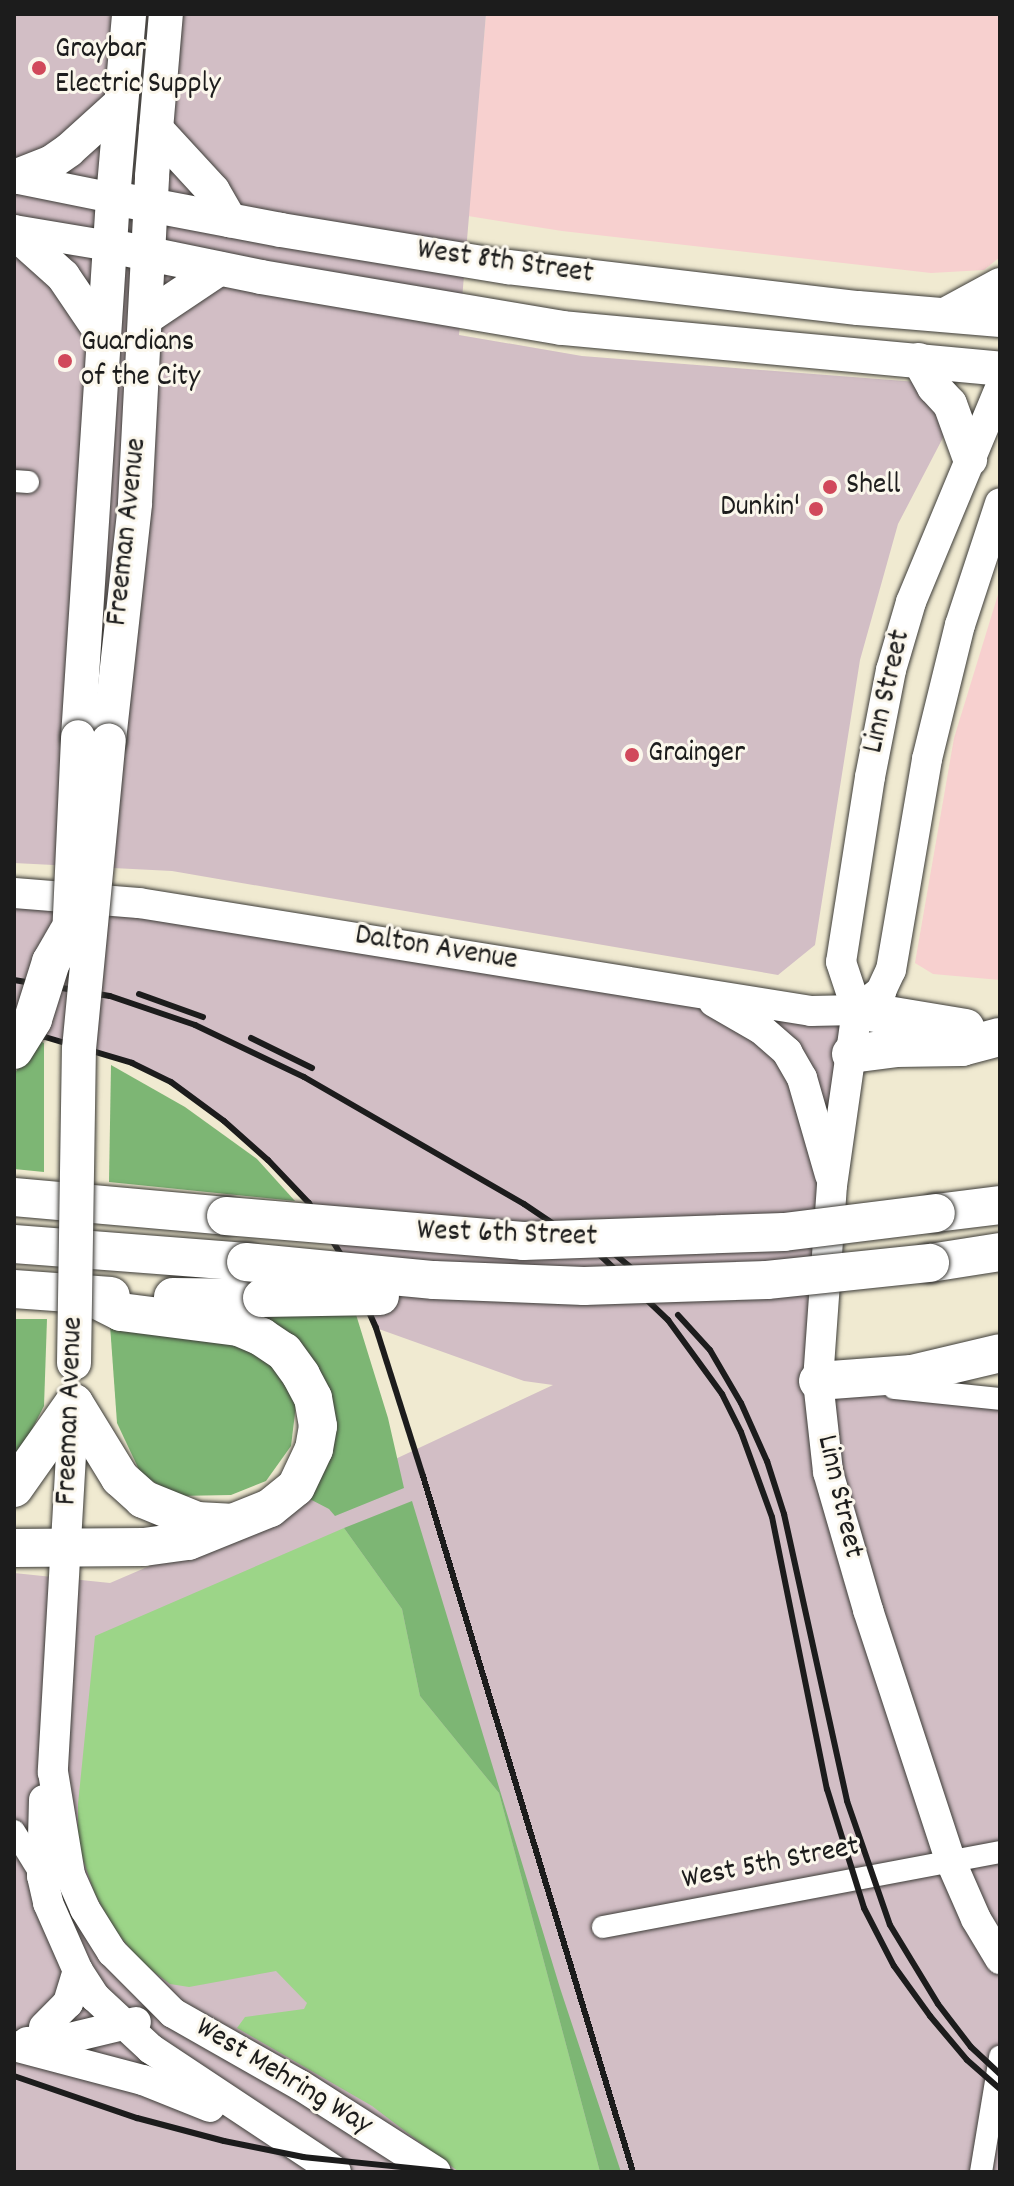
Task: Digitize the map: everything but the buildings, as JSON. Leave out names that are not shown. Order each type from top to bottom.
[{"type":"highway","points":[[14,1050],[33,1019],[51,962],[68,932]]},
{"type":"highway","points":[[857,1010],[1000,1036]]},
{"type":"highway","points":[[851,1054],[896,1048],[962,1047],[1000,1036]]},
{"type":"highway","name":"West 6th Street","points":[[14,1197],[523,1241],[784,1232],[1000,1205]]},
{"type":"highway","name":"West 6th Street","points":[[14,1244],[514,1285],[648,1285],[767,1280],[930,1263],[1000,1252]]},
{"type":"highway","points":[[14,1289],[85,1294],[262,1298],[466,1295],[514,1285]]},
{"type":"highway","points":[[14,1548],[144,1547],[188,1541],[237,1524],[270,1508],[296,1487],[307,1469],[318,1426],[313,1398],[284,1352],[262,1337],[238,1327],[121,1312],[85,1294]]},
{"type":"highway","points":[[818,1381],[912,1374],[1000,1353]]},
{"type":"highway","points":[[14,1488],[74,1403],[120,1478],[143,1499],[197,1521],[237,1524]]},
{"type":"main road","name":"Freeman Avenue","points":[[129,14],[103,335],[93,739],[79,1049],[74,1403],[53,1772],[65,1854],[85,1909],[112,1952],[173,2013]]},
{"type":"main road","name":"Freeman Avenue","points":[[79,1049],[68,932],[93,739],[135,503],[147,317],[150,205],[166,14]]},
{"type":"main road","points":[[14,178],[52,162],[121,103]]},
{"type":"main road","points":[[156,129],[213,191],[230,220]]},
{"type":"main road","name":"West 8th Street","points":[[14,178],[230,220],[508,267],[843,307],[1000,320]]},
{"type":"main road","points":[[14,231],[63,276],[103,335]]},
{"type":"main road","name":"West 8th Street","points":[[14,231],[562,328],[1000,369]]},
{"type":"main road","points":[[147,317],[219,269]]},
{"type":"main road","points":[[945,315],[1000,285]]},
{"type":"main road","points":[[919,360],[934,387],[950,404],[970,459]]},
{"type":"main road","name":"Linn Street","points":[[1000,388],[911,602],[891,670],[861,827],[841,962],[857,1010],[832,1185],[818,1381],[824,1449],[839,1517],[951,1862],[976,1919],[1000,1959]]},
{"type":"main road","name":"Linn Street","points":[[857,1010],[881,991],[891,970],[927,759],[960,625],[1000,503]]},
{"type":"main road","name":"Dalton Avenue","points":[[14,893],[139,903],[811,1011],[857,1010]]},
{"type":"main road","points":[[702,995],[761,1029],[787,1052],[802,1078],[832,1185]]},
{"type":"main road","name":"Freeman Avenue","points":[[53,1772],[43,1802],[42,1876],[48,1903],[78,1971],[95,1997],[109,2028]]},
{"type":"main road","points":[[44,2027],[68,2003],[78,1971]]},
{"type":"main road","name":"West Mehring Way","points":[[14,2044],[48,2041],[173,2013],[300,2085],[436,2172]]},
{"type":"main road","name":"West Mehring Way","points":[[14,2027],[109,2028],[336,2172]]},
{"type":"main road","points":[[14,2044],[157,2084],[288,2141]]},
{"type":"street","points":[[818,1381],[1000,1399]]},
{"type":"street","points":[[14,1831],[42,1876]]},
{"type":"street","name":"West 5th Street","points":[[603,1927],[1000,1852]]},
{"type":"street","points":[[981,2172],[1000,2057]]},
{"type":"shaded area","points":[[14,14],[486,14],[459,335],[582,356],[917,382],[947,430],[898,524],[860,660],[815,945],[778,975],[172,871],[14,863]]},
{"type":"shaded area","points":[[486,14],[1000,14],[1000,257],[984,270],[931,273],[562,231],[468,216]]},
{"type":"shaded area","points":[[1000,588],[1000,980],[933,974],[915,963],[954,738]]},
{"type":"shaded area","points":[[14,893],[857,1010],[818,1381],[1000,1399],[1000,2172],[14,2172],[14,1573],[110,1583],[357,1477],[553,1385],[524,1381],[376,1328],[350,1269],[309,1203],[224,1121],[171,1082],[132,1063],[45,1037],[14,1032]]},
{"type":"green space","points":[[35,1039],[44,1043],[44,1172],[14,1169],[14,1075]]},
{"type":"green space","points":[[111,1065],[185,1107],[257,1159],[295,1201],[109,1182]]},
{"type":"green space","points":[[354,1308],[388,1418],[404,1488],[335,1516],[329,1509],[302,1495],[328,1427],[232,1309]]},
{"type":"green space","points":[[14,1319],[47,1319],[44,1406],[14,1464]]},
{"type":"green space","points":[[110,1325],[245,1340],[275,1367],[296,1405],[291,1446],[266,1481],[231,1495],[177,1496],[141,1474],[117,1423]]},
{"type":"green space","points":[[412,1501],[560,1988],[621,2172],[600,2172],[499,1793],[420,1696],[402,1609],[344,1528]]},
{"type":"green space","points":[[344,1528],[402,1609],[420,1696],[499,1793],[600,2172],[459,2172],[372,2106],[237,2028],[245,2017],[304,2009],[307,2003],[276,1971],[189,1987],[170,1984],[142,1963],[114,1929],[94,1892],[78,1844],[78,1804],[95,1636]]},
{"type":"railway","points":[[14,980],[110,996],[195,1025],[304,1077],[524,1204],[601,1256],[668,1320],[722,1394],[741,1432],[772,1517],[827,1789],[864,1908],[894,1966],[930,2016],[967,2060],[1000,2089]]},
{"type":"railway","points":[[139,994],[203,1017]]},
{"type":"railway","points":[[14,1032],[45,1037],[132,1063],[171,1082],[224,1121],[268,1160],[309,1203],[350,1269],[376,1328],[423,1476],[633,2172]]},
{"type":"railway","points":[[251,1038],[312,1068]]},
{"type":"railway","points":[[599,1241],[642,1277]]},
{"type":"railway","points":[[678,1315],[710,1350],[741,1403],[767,1461],[784,1514],[847,1801],[890,1925],[938,2004],[971,2047],[1000,2074]]},
{"type":"railway","points":[[14,2076],[137,2118],[224,2141],[303,2157],[451,2172]]},
{"type":"place","name":"Graybar Electric Supply","points":[[39,68]]},
{"type":"place","name":"Guardians of the City","points":[[65,361]]},
{"type":"place","name":"Shell","points":[[830,487]]},
{"type":"place","name":"Dunkin'","points":[[816,509]]},
{"type":"place","name":"Grainger","points":[[632,755]]}]
